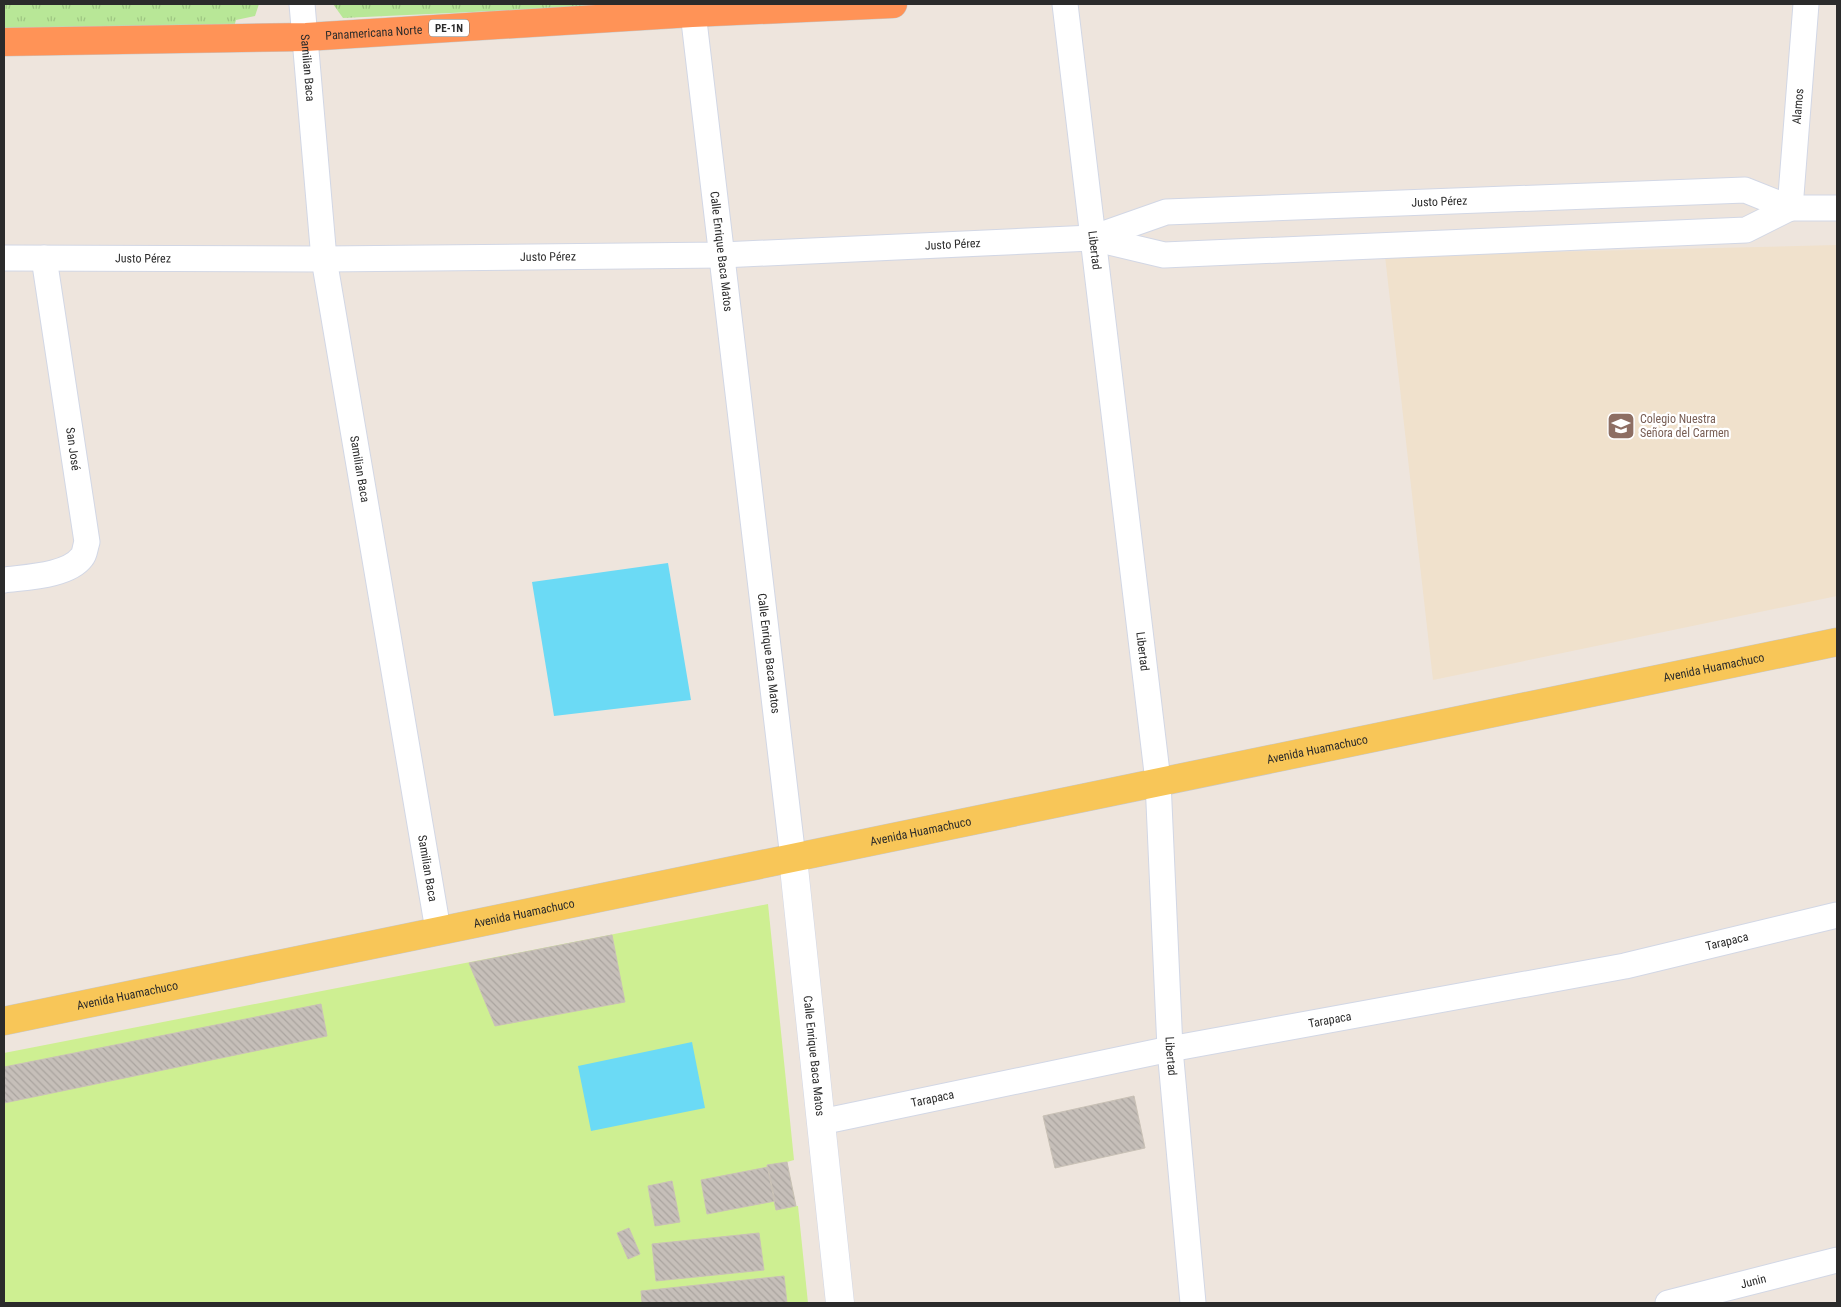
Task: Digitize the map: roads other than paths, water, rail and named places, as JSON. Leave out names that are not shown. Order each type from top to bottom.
[{"type":"highway","name":"Panamericana Norte","points":[[4,42],[306,36],[692,8],[893,4]]},
{"type":"main road","name":"Avenida Huamachuco","points":[[4,1021],[1837,642]]},
{"type":"street","name":"Samilian Baca","points":[[302,4],[324,259],[438,930]]},
{"type":"street","name":"Libertad","points":[[1065,4],[1158,781],[1170,1049],[1193,1303]]},
{"type":"street","name":"Alamos","points":[[1790,208],[1806,4]]},
{"type":"street","name":"Calle Enrique Baca Matos","points":[[692,8],[793,858],[840,1303]]},
{"type":"street","name":"Justo Pérez","points":[[1092,238],[1166,212],[1745,190],[1790,208],[1837,208]]},
{"type":"street","name":"Justo Pérez","points":[[4,258],[324,259],[722,255],[1092,238],[1164,255],[1746,230],[1790,208]]},
{"type":"street","name":"San José","points":[[4,580],[54,573],[71,567],[83,557],[86,542],[44,258]]},
{"type":"street","name":"Tarapaca","points":[[821,1122],[1170,1049],[1625,966],[1837,915]]},
{"type":"street","name":"Junin","points":[[1668,1303],[1837,1260]]},
{"type":"water","points":[[668,563],[691,700],[554,716],[532,582]]},
{"type":"water","points":[[692,1042],[705,1108],[591,1131],[578,1066]]},
{"type":"place","name":"Colegio Nuestra Señora del Carmen","points":[[1621,426]]}]
